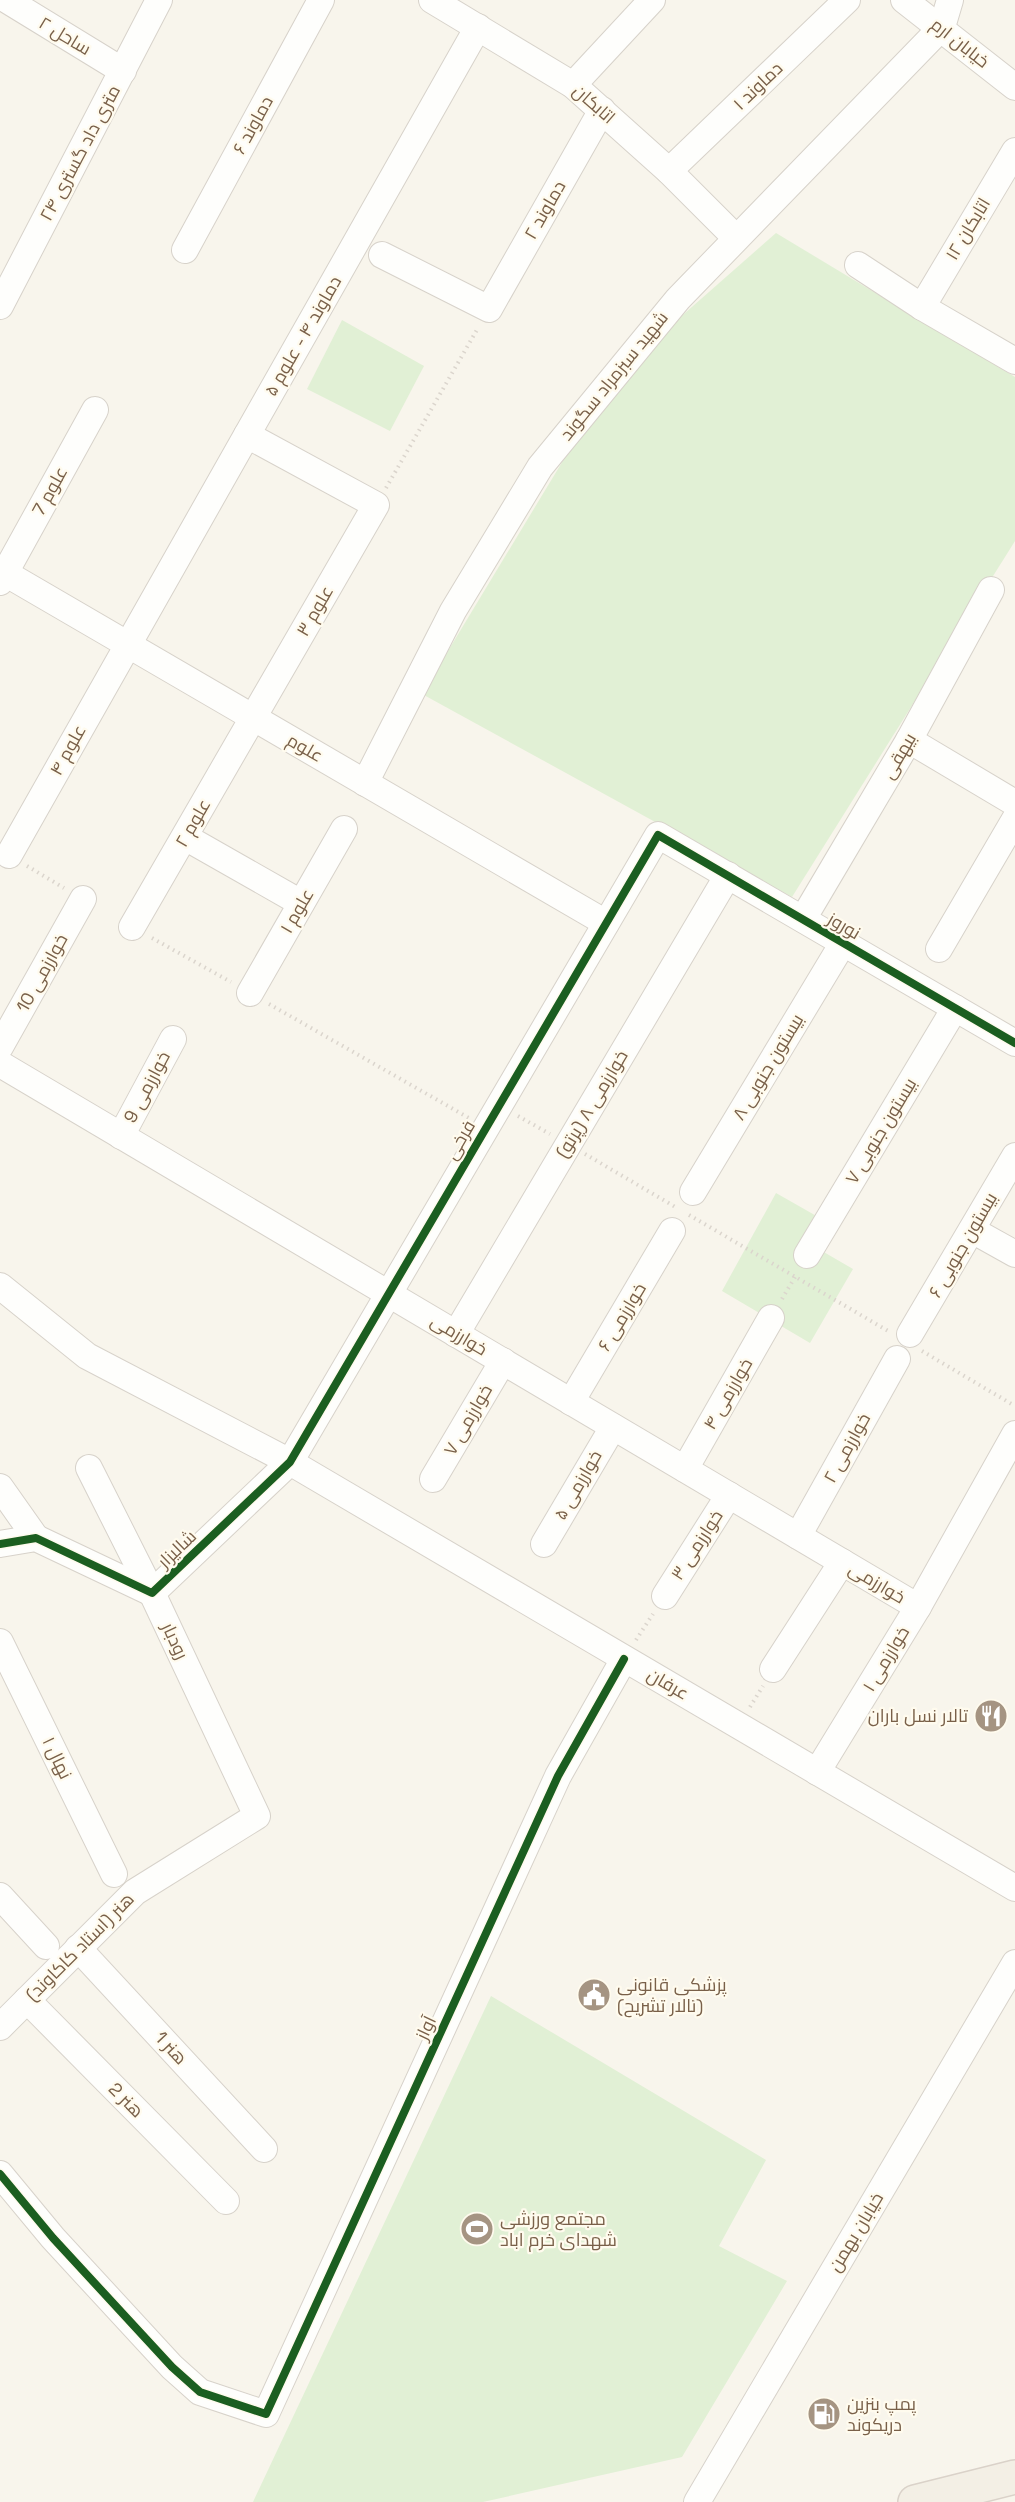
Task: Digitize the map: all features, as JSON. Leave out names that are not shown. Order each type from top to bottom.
[{"type":"main road","points":[[915,2502],[1015,2477]]},
{"type":"street","name":"ساحل ۲","points":[[7,0],[123,71]]},
{"type":"street","name":"۲۴ متری داد گستری","points":[[0,306],[8,269],[123,71],[159,0]]},
{"type":"street","name":"دماوند ۶","points":[[185,250],[321,0]]},
{"type":"street","name":"اتابکان","points":[[432,0],[573,85],[669,171],[735,237]]},
{"type":"street","points":[[573,85],[652,0]]},
{"type":"street","name":"دماوند ۱","points":[[669,171],[847,0]]},
{"type":"street","name":"خیابان ارم","points":[[904,0],[942,27],[1015,87]]},
{"type":"street","points":[[942,27],[950,0]]},
{"type":"street","name":"دماوند ۴ - علوم ۵","points":[[127,644],[478,27]]},
{"type":"street","name":"شهید سبزمراد سگوند","points":[[365,783],[453,611],[540,467],[678,298],[942,27]]},
{"type":"street","name":"دماوند ۲","points":[[489,309],[602,111]]},
{"type":"street","name":"اتابکان ۱۲","points":[[922,307],[1015,151]]},
{"type":"street","points":[[382,255],[489,309]]},
{"type":"street","points":[[858,265],[922,307],[1015,361]]},
{"type":"street","name":"علوم 7","points":[[3,577],[95,410]]},
{"type":"street","points":[[247,435],[376,505]]},
{"type":"street","name":"علوم ۳","points":[[255,718],[376,505]]},
{"type":"street","name":"علوم","points":[[3,577],[127,644],[606,923]]},
{"type":"street","name":"بیهقی","points":[[803,919],[909,740],[991,590]]},
{"type":"street","name":"علوم ۴","points":[[9,855],[127,644]]},
{"type":"street","name":"علوم ۲","points":[[132,927],[255,718]]},
{"type":"street","points":[[909,740],[1015,803]]},
{"type":"street","points":[[939,949],[1015,819]]},
{"type":"street","name":"علوم ۱","points":[[250,993],[344,829]]},
{"type":"street","name":"نوروز","points":[[658,835],[1015,1043]]},
{"type":"street","name":"فرخی","points":[[290,1462],[658,835]]},
{"type":"street","points":[[185,837],[301,903]]},
{"type":"street","name":"خوارزمی ۸ (پرتو)","points":[[456,1334],[728,875]]},
{"type":"street","name":"خوارزمی 10","points":[[0,1047],[83,899]]},
{"type":"street","name":"بیستون جنوبی ۸","points":[[693,1192],[843,943]]},
{"type":"street","name":"بیستون جنوبی ۷","points":[[801,1266],[955,1008]]},
{"type":"street","name":"خوارزمی 9","points":[[121,1136],[173,1039]]},
{"type":"street","name":"خوارزمی","points":[[0,1064],[918,1607]]},
{"type":"street","name":"بیستون جنوبی ۶","points":[[905,1345],[1015,1156]]},
{"type":"street","points":[[972,1230],[1015,1254]]},
{"type":"street","name":"خوارزمی ۶","points":[[571,1402],[672,1231]]},
{"type":"street","points":[[0,1286],[87,1356],[290,1462]]},
{"type":"street","name":"خوارزمی ۴","points":[[685,1469],[771,1318]]},
{"type":"street","name":"خوارزمی ۲","points":[[798,1536],[905,1345]]},
{"type":"street","name":"خوارزمی ۷","points":[[434,1479],[502,1361]]},
{"type":"street","name":"خوارزمی ۵","points":[[544,1544],[613,1427]]},
{"type":"street","name":"خوارزمی ۱","points":[[817,1772],[918,1607],[1015,1434]]},
{"type":"street","name":"شالیزار","points":[[36,1538],[152,1593],[290,1462]]},
{"type":"street","name":"عرفان","points":[[290,1462],[1015,1888]]},
{"type":"street","name":"رودبار","points":[[89,1468],[152,1593],[257,1816]]},
{"type":"street","points":[[0,1487],[36,1538],[0,1544]]},
{"type":"street","name":"خوارزمی ۳","points":[[665,1596],[729,1495]]},
{"type":"street","points":[[773,1669],[842,1562]]},
{"type":"street","name":"نهال ۱","points":[[0,1642],[114,1874]]},
{"type":"street","name":"آواز","points":[[0,2174],[53,2238],[172,2367],[200,2392],[266,2414],[558,1776],[624,1659]]},
{"type":"street","name":"هنر (استاد کاکاوند)","points":[[0,2027],[135,1892],[257,1816]]},
{"type":"street","points":[[0,1896],[46,1946]]},
{"type":"street","name":"هنر 1","points":[[78,1948],[264,2149]]},
{"type":"street","name":"خیابان بهمن","points":[[697,2502],[1015,1962]]},
{"type":"street","name":"هنر 2","points":[[27,2000],[226,2201]]},
{"type":"path","points":[[376,505],[489,309]]},
{"type":"path","points":[[499,1105],[568,1144],[801,1266],[905,1345],[1015,1406]]},
{"type":"path","points":[[771,1318],[801,1266]]},
{"type":"path","points":[[624,1659],[665,1596]]},
{"type":"path","points":[[739,1726],[773,1669]]},
{"type":"green space","points":[[776,233],[1015,377],[1015,541],[792,897],[422,694],[564,459],[660,335]]},
{"type":"green space","points":[[342,320],[424,366],[390,431],[307,389]]},
{"type":"green space","points":[[776,1193],[834,1226],[822,1251],[853,1269],[810,1343],[722,1291]]},
{"type":"green space","points":[[491,1996],[766,2160],[719,2246],[787,2281],[682,2457],[483,2502],[253,2502]]},
{"type":"cycle path","points":[[0,1544],[36,1538],[152,1593],[290,1462],[658,835],[1015,1043]]},
{"type":"cycle path","points":[[0,2174],[53,2238],[172,2367],[200,2392],[266,2414],[558,1776],[624,1659]]},
{"type":"place","name":"تالار نسل باران","points":[[991,1716]]},
{"type":"place","name":"پزشکی قانونی (تالار تشریح)","points":[[594,1995]]},
{"type":"place","name":"مجتمع ورزشی شهدای خرم اباد","points":[[477,2229]]},
{"type":"place","name":"پمپ بنزین دریکوند","points":[[824,2414]]}]
